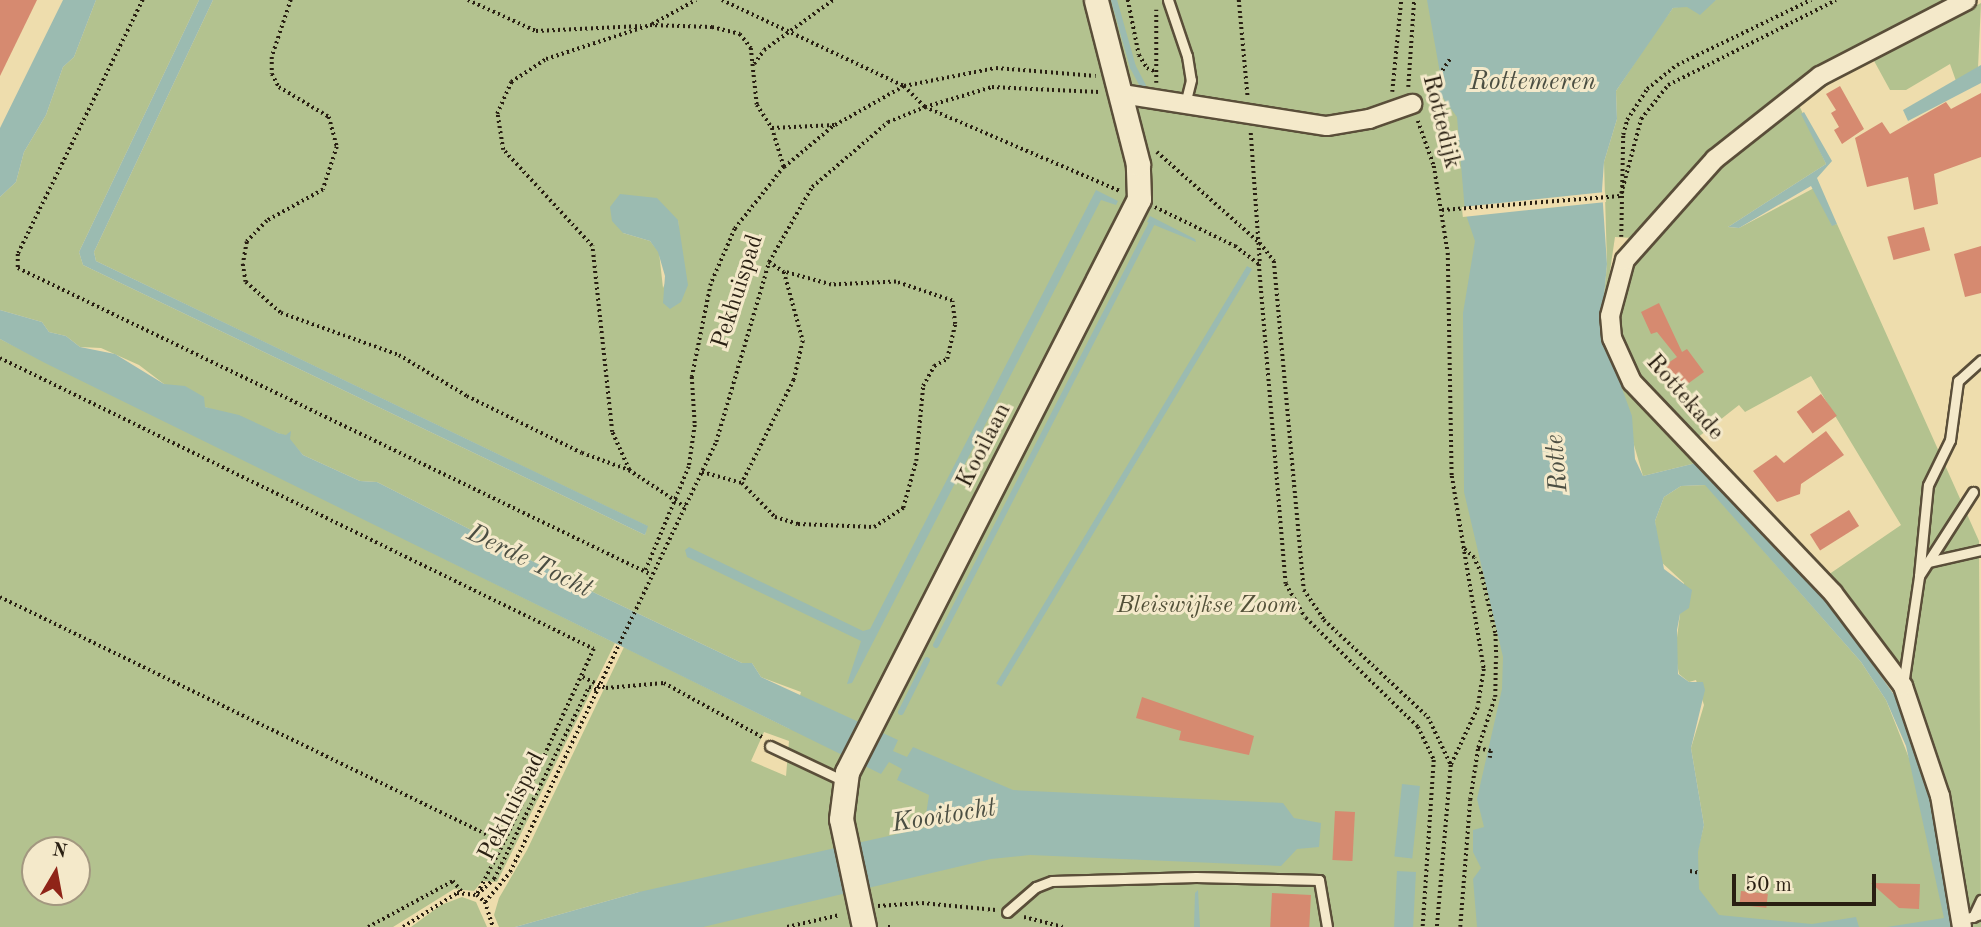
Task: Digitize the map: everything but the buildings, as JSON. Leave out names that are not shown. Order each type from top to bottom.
[{"type":"street","name":"Kooilaan","points":[[861,912],[841,819],[848,772],[1139,199],[1138,164],[1096,0]]},
{"type":"street","name":"Rottekade","points":[[1967,0],[1819,76],[1782,102],[1716,159],[1625,260],[1610,316],[1612,338],[1632,382],[1833,593],[1903,686],[1940,796],[1969,920]]},
{"type":"street","points":[[1122,94],[1185,106],[1327,126],[1392,112],[1412,104]]},
{"type":"lane","points":[[1168,0],[1187,56],[1191,80],[1185,106]]},
{"type":"lane","points":[[1903,686],[1919,576],[1928,485],[1950,440],[1958,381],[1981,360]]},
{"type":"lane","points":[[1919,576],[1973,492]]},
{"type":"lane","points":[[1928,562],[1981,550]]},
{"type":"lane","points":[[770,746],[848,772]]},
{"type":"lane","points":[[1007,912],[1036,887],[1052,881],[1196,877],[1320,880],[1326,927]]},
{"type":"lane","points":[[1969,920],[1981,900]]},
{"type":"path","points":[[143,0],[18,254],[18,268],[652,575]]},
{"type":"path","points":[[291,0],[272,57],[272,74],[279,86],[329,117],[337,146],[323,190],[267,221],[247,243],[243,264],[246,282],[281,313],[399,355],[582,453],[629,470],[685,507]]},
{"type":"path","points":[[468,0],[536,30],[576,32],[650,25],[712,27],[740,34],[751,48],[757,105],[772,128],[784,167]]},
{"type":"path","points":[[629,470],[612,432],[592,246],[503,150],[497,114],[512,82],[546,59],[650,25],[696,0]]},
{"type":"path","points":[[722,0],[904,86],[925,107],[1139,199],[1235,246],[1259,264],[1286,584],[1306,618],[1418,727],[1434,760],[1423,927]]},
{"type":"path","points":[[754,64],[764,50],[833,0]]},
{"type":"path","points":[[1128,0],[1139,55],[1147,68],[1157,72],[1155,0]]},
{"type":"path","points":[[1392,112],[1401,0]]},
{"type":"path","name":"Rottedijk","points":[[1414,0],[1407,83],[1434,166],[1448,253],[1452,476],[1484,669],[1478,708],[1451,765]]},
{"type":"path","points":[[1625,260],[1620,196],[1623,135],[1647,89],[1678,65],[1811,0]]},
{"type":"path","points":[[1620,196],[1628,181],[1641,119],[1668,85],[1836,0]]},
{"type":"path","points":[[1433,84],[1450,59]]},
{"type":"path","points":[[646,570],[689,467],[695,425],[692,377],[711,284],[735,229],[784,167],[835,125],[904,86],[996,68],[1105,77],[1122,94]]},
{"type":"path","name":"Pekhuispad","points":[[368,927],[453,881],[463,892],[477,895],[485,902],[510,872],[702,472],[738,376],[769,262],[811,187],[888,122],[925,107],[992,87],[1122,94]]},
{"type":"path","points":[[772,128],[835,125]]},
{"type":"path","points":[[1153,144],[1178,176],[1260,243],[1273,261],[1304,590],[1324,621],[1428,717],[1451,765],[1437,927]]},
{"type":"path","points":[[1442,210],[1620,196]]},
{"type":"path","points":[[702,472],[742,483],[775,517],[798,524],[874,527],[903,508],[916,461],[923,386],[934,366],[947,359],[955,324],[952,301],[896,282],[831,285],[784,272],[769,262]]},
{"type":"path","points":[[742,483],[794,380],[803,341],[784,272]]},
{"type":"path","points":[[0,358],[594,649],[477,895]]},
{"type":"path","points":[[1460,927],[1478,748],[1495,698],[1495,633],[1475,558],[1463,547]]},
{"type":"path","points":[[0,597],[503,843]]},
{"type":"path","points":[[583,677],[599,688]]},
{"type":"path","points":[[477,895],[494,879],[589,687],[617,689],[645,681],[664,683],[757,731],[770,746]]},
{"type":"path","points":[[1478,748],[1491,751],[1490,758]]},
{"type":"path","points":[[1690,871],[1700,873]]},
{"type":"path","points":[[403,927],[446,897],[463,892]]},
{"type":"path","points":[[485,902],[493,927]]},
{"type":"path","points":[[787,927],[922,903],[1007,912],[1062,927]]},
{"type":"green space","name":"Bleiswijkse Zoom","points":[[96,0],[199,0],[79,252],[83,265],[645,535],[647,526],[96,261],[94,252],[213,0],[1470,0],[1533,651],[1513,927],[615,927],[639,892],[515,927],[499,927],[494,915],[499,898],[527,850],[624,647],[790,729],[801,692],[761,677],[752,663],[742,663],[597,594],[377,482],[360,481],[303,455],[286,436],[205,407],[164,384],[139,365],[101,348],[80,347],[66,336],[49,332],[42,322],[0,310],[0,197],[16,182],[24,152],[46,115],[63,67],[74,57]],"holes":[[[678,220],[680,250],[663,288],[659,252],[650,241],[623,233]],[[764,732],[789,741],[786,776],[751,761]]]},
{"type":"green space","points":[[1716,0],[1949,0],[1799,81],[1702,162],[1633,238],[1615,237],[1604,312],[1606,336],[1700,462],[1643,476],[1601,331],[1607,264],[1604,162],[1617,119],[1616,91],[1656,31],[1673,8]]},
{"type":"green space","points":[[1981,3],[1978,68],[1956,81],[1950,64],[1906,90],[1890,90],[1873,59]]},
{"type":"green space","points":[[1798,103],[1826,164],[1728,227],[1739,228],[1814,188],[1832,225],[1837,224],[1979,541],[1981,927],[1969,927],[1933,748],[1825,577],[1901,525],[1811,376],[1745,412],[1739,405],[1697,438],[1641,384],[1640,371],[1633,371],[1624,358],[1615,316],[1633,262],[1726,160]]},
{"type":"green space","points":[[0,339],[615,643],[497,882],[482,881],[474,891],[454,889],[393,927],[0,927]]},
{"type":"green space","points":[[1706,485],[1861,662],[1886,700],[1909,758],[1927,769],[1955,927],[1663,927],[1698,849],[1704,825],[1691,748],[1704,705],[1696,680],[1689,682],[1679,674],[1675,653],[1684,583],[1659,560],[1655,521],[1664,497],[1681,486]]},
{"type":"green space","points":[[462,897],[476,902],[487,927],[411,927],[441,905]]},
{"type":"water","points":[[63,0],[96,0],[74,57],[63,67],[46,115],[24,152],[16,182],[0,197],[0,128]]},
{"type":"water","points":[[199,0],[213,0],[94,252],[96,261],[648,526],[645,535],[83,265],[79,252]]},
{"type":"water","points":[[1427,0],[1716,0],[1700,15],[1687,7],[1673,8],[1616,91],[1617,119],[1604,162],[1602,190],[1607,264],[1601,331],[1632,416],[1635,459],[1643,476],[1700,462],[1744,516],[1830,605],[1895,696],[1929,798],[1955,927],[1887,927],[1944,918],[1906,746],[1886,700],[1861,662],[1705,485],[1681,486],[1664,497],[1655,521],[1664,569],[1692,590],[1689,608],[1680,614],[1677,630],[1678,674],[1689,682],[1703,682],[1705,690],[1691,748],[1704,825],[1698,852],[1699,889],[1719,915],[1812,924],[1856,917],[1859,927],[1477,927],[1473,879],[1481,868],[1473,852],[1473,830],[1484,827],[1477,799],[1502,689],[1503,657],[1464,492],[1463,313],[1475,241],[1465,212],[1457,117],[1433,84],[1440,73]]},
{"type":"water","points":[[1981,65],[1981,83],[1908,121],[1903,110]]},
{"type":"water","points":[[1804,112],[1832,161],[1817,178],[1837,224],[1832,226],[1811,186],[1739,228],[1728,227],[1826,164],[1801,114]]},
{"type":"water","points":[[1096,190],[1118,201],[1116,205],[1101,200],[852,683],[847,684],[861,641],[687,557],[685,550],[689,547],[863,631],[870,629]]},
{"type":"water","points":[[620,194],[657,198],[678,220],[688,285],[681,302],[670,309],[663,303],[665,276],[658,252],[650,241],[623,233],[612,221],[610,207]]},
{"type":"water","points":[[1150,216],[1195,239],[1196,242],[1147,222]]},
{"type":"water","points":[[1247,266],[1252,269],[1001,687],[996,683]]},
{"type":"water","points":[[0,310],[42,322],[49,332],[66,336],[80,347],[115,354],[164,384],[185,386],[204,397],[205,407],[239,415],[278,433],[286,435],[291,431],[290,439],[303,455],[360,481],[377,482],[597,594],[742,663],[752,663],[761,677],[898,740],[893,751],[907,757],[913,747],[1013,790],[1283,803],[1294,818],[1321,823],[1319,847],[1297,849],[1281,866],[1030,855],[991,859],[703,927],[515,927],[639,892],[924,828],[929,795],[897,780],[902,769],[889,762],[881,774],[45,363],[0,339]]},
{"type":"water","points":[[1402,784],[1420,786],[1412,858],[1394,857]]},
{"type":"water","points":[[1397,871],[1416,872],[1413,927],[1394,927]]},
{"type":"water","points":[[1198,890],[1200,927],[1194,927],[1195,893]]},
{"type":"pier","points":[[1605,192],[1606,202],[1463,217],[1462,207]]},
{"type":"waterway","points":[[1114,0],[1133,67],[1143,86]]},
{"type":"waterway","points":[[936,645],[1151,224]]},
{"type":"waterway","points":[[901,712],[927,660]]},
{"type":"water label","name":"Rottemeren","points":[[1533,83]]},
{"type":"water label","name":"Rotte","points":[[1558,463]]},
{"type":"water label","name":"Derde Tocht","points":[[529,562]]},
{"type":"water label","name":"Kooitocht","points":[[944,817]]}]
